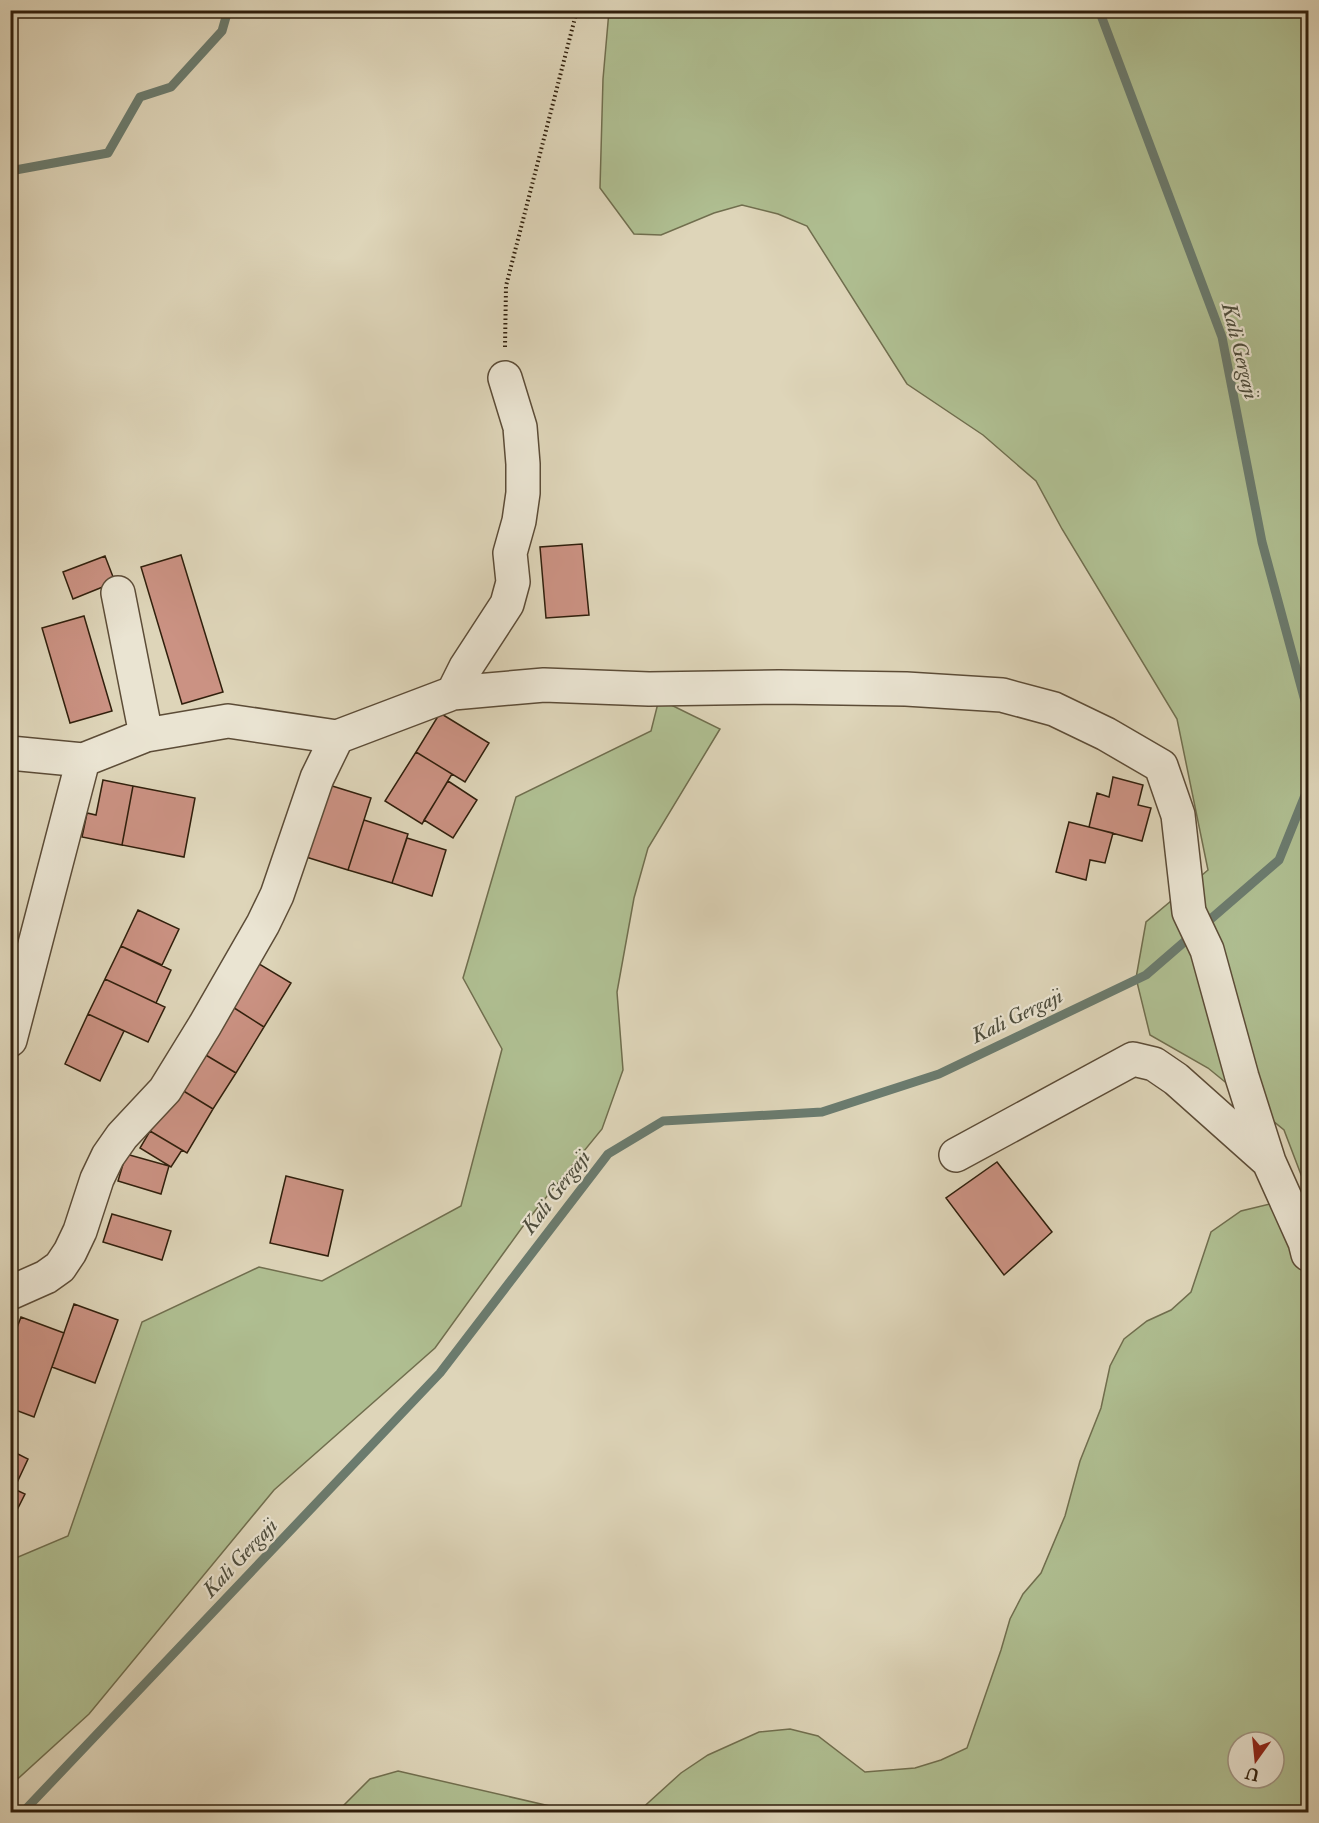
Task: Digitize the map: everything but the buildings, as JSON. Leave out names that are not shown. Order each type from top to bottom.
[{"type":"street","points":[[453,693],[466,666],[507,604],[513,582],[510,553],[519,521],[523,493],[523,464],[520,427],[505,378]]},
{"type":"street","points":[[118,593],[146,735]]},
{"type":"street","points":[[10,753],[83,760],[146,735],[228,721],[337,736],[453,693],[544,685],[649,689],[779,687],[906,689],[1002,695],[1053,709],[1106,734],[1161,766],[1178,815],[1189,912],[1207,950],[1242,1077],[1269,1162],[1305,1242],[1308,1254]]},
{"type":"street","points":[[10,1293],[46,1277],[60,1267],[80,1231],[108,1156],[122,1136],[165,1090],[205,1025],[263,924],[277,895],[317,778],[337,736]]},
{"type":"street","points":[[10,1040],[83,760]]},
{"type":"street","points":[[956,1155],[1133,1059],[1154,1064],[1176,1079],[1269,1162]]},
{"type":"path","points":[[505,378],[506,286],[577,10]]},
{"type":"green space","points":[[609,11],[1308,11],[1308,1193],[1284,1130],[1208,1068],[1150,1035],[1136,978],[1146,922],[1208,870],[1177,719],[1062,529],[1036,481],[983,435],[907,384],[807,226],[778,214],[742,205],[714,213],[661,235],[634,234],[600,188],[603,79]]},
{"type":"green space","points":[[659,699],[720,729],[648,848],[634,898],[617,992],[623,1070],[602,1129],[526,1222],[435,1348],[274,1490],[89,1714],[11,1785],[11,1560],[68,1536],[142,1322],[259,1267],[322,1281],[461,1206],[502,1049],[463,978],[516,797],[651,731]]},
{"type":"green space","points":[[1308,1195],[1308,1812],[638,1812],[681,1773],[708,1755],[759,1732],[790,1729],[818,1736],[865,1772],[915,1768],[941,1760],[967,1748],[1010,1619],[1023,1594],[1041,1573],[1065,1516],[1080,1461],[1101,1408],[1110,1366],[1124,1339],[1147,1321],[1171,1310],[1191,1292],[1211,1232],[1241,1211]]},
{"type":"green space","points":[[398,1771],[567,1810],[596,1812],[337,1812],[370,1779]]},
{"type":"waterway","points":[[10,171],[108,153],[140,97],[171,87],[222,31],[228,10]]},
{"type":"waterway","name":"Kali Gergaji","points":[[1099,10],[1222,337],[1262,542],[1308,712]]},
{"type":"waterway","name":"Kali Gergaji","points":[[23,1812],[440,1373],[608,1154],[663,1121],[822,1112],[939,1074],[1146,975],[1279,860],[1308,788]]}]
